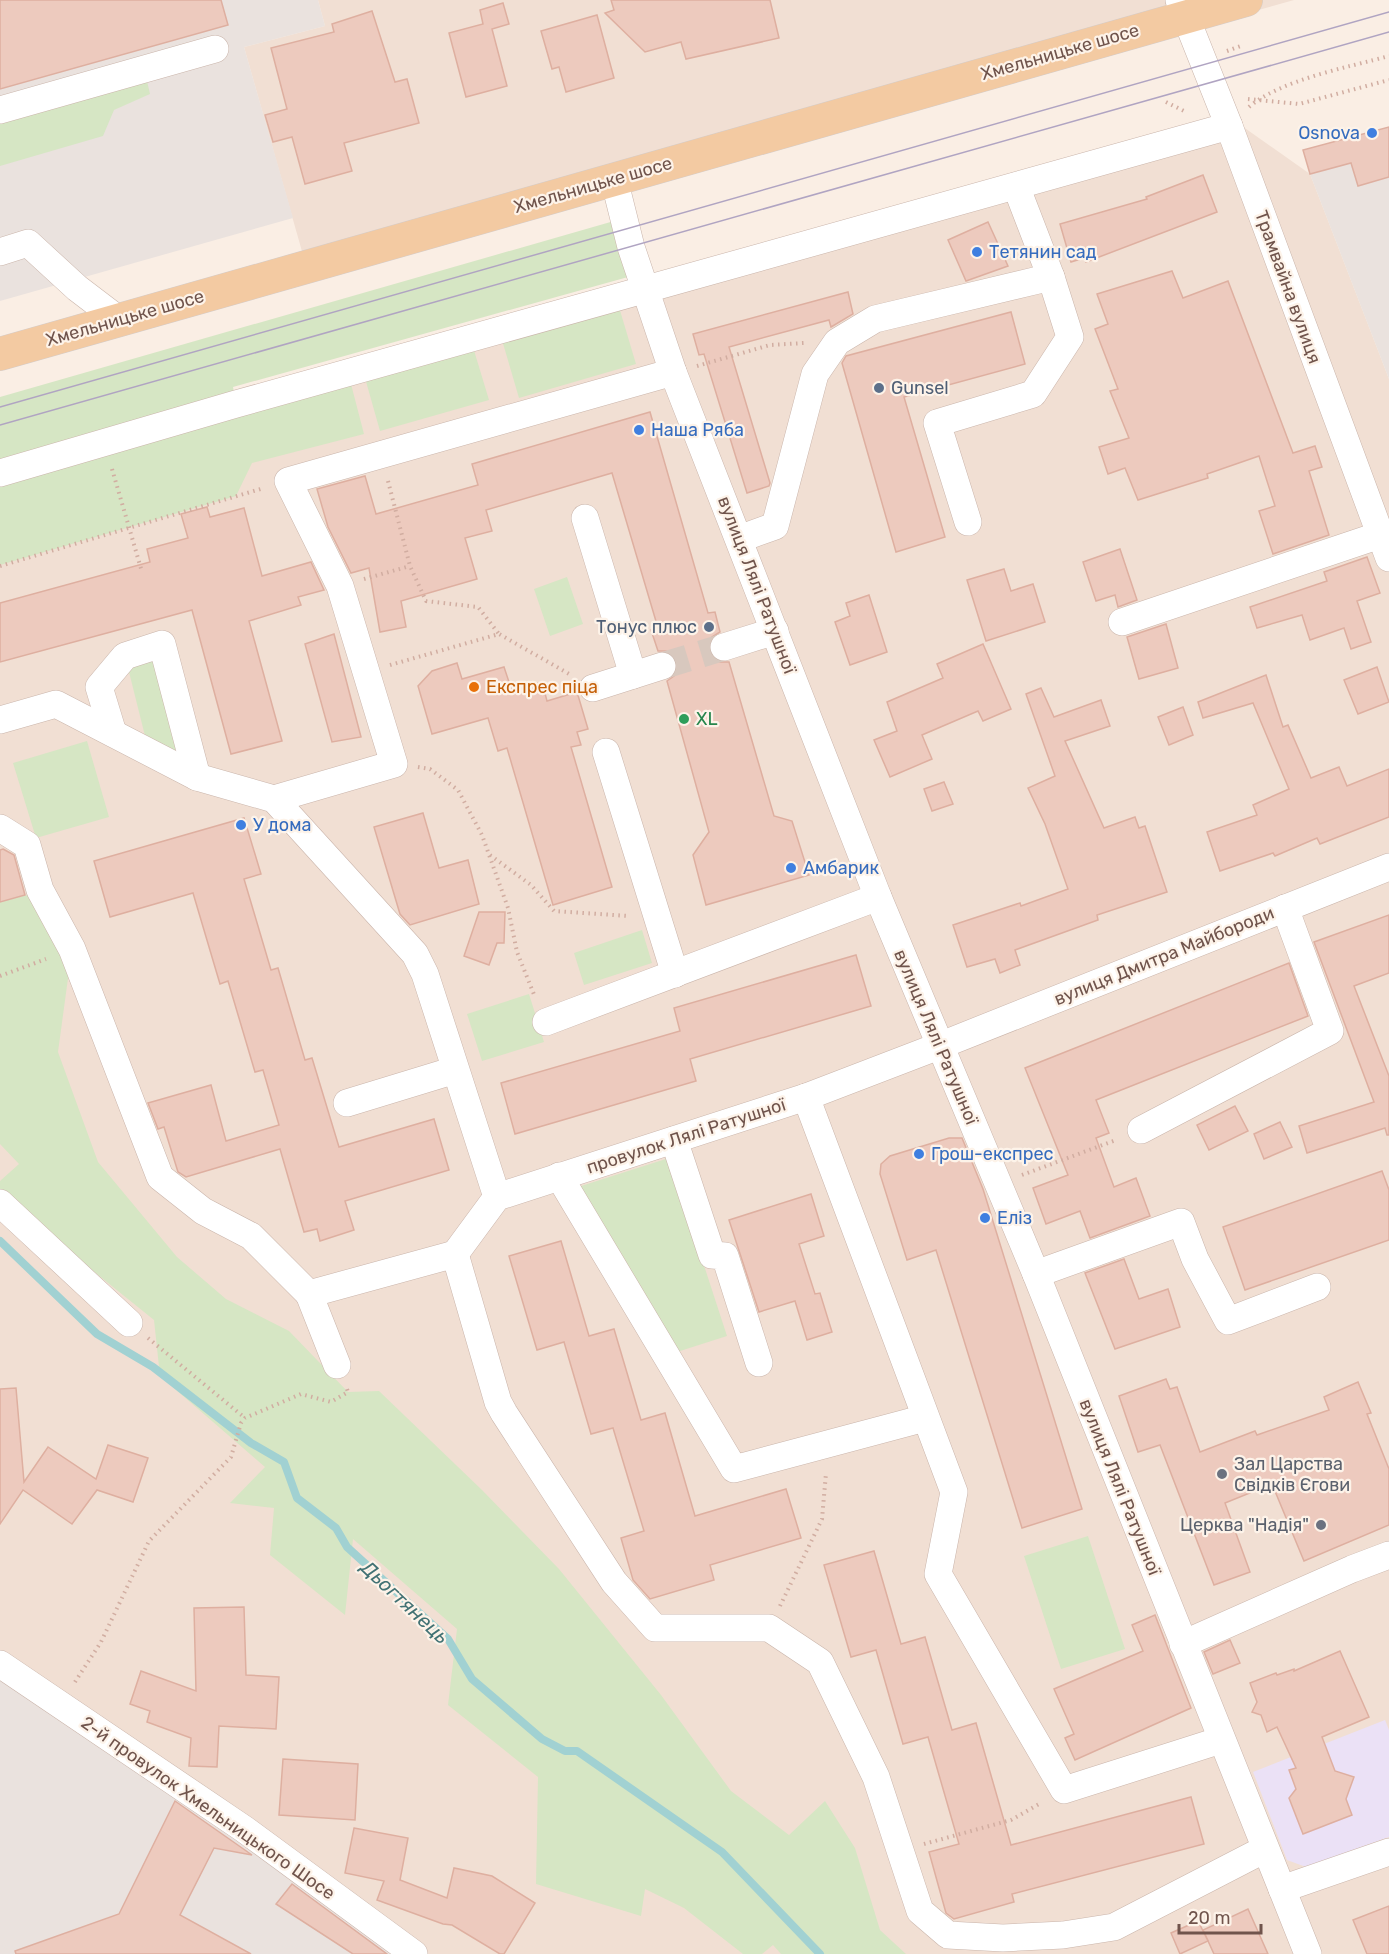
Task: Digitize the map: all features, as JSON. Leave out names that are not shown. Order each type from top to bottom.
[{"type":"main road","name":"Хмельницьке шосе","points":[[0,354],[614,179],[1182,8],[1246,0]]},
{"type":"street","name":"Трамвайна вулиця","points":[[1182,8],[1224,114],[1384,546]]},
{"type":"street","points":[[0,110],[215,50]]},
{"type":"street","points":[[0,473],[1016,186],[1224,114]]},
{"type":"street","name":"вулиця Лялі Ратушної","points":[[614,179],[645,289],[674,372],[878,897],[1036,1274],[1308,1954]]},
{"type":"street","points":[[968,522],[937,423],[1034,394],[1070,337],[1051,277],[1016,186]]},
{"type":"street","points":[[0,252],[27,243],[77,288],[119,320]]},
{"type":"street","points":[[739,539],[775,526],[815,374],[837,342],[875,320],[1051,277]]},
{"type":"street","points":[[274,799],[394,764],[340,586],[288,481],[674,372]]},
{"type":"street","points":[[585,518],[633,675]]},
{"type":"street","points":[[1122,622],[1384,546]]},
{"type":"street","points":[[724,647],[775,631]]},
{"type":"street","points":[[113,733],[99,687],[124,656],[162,644],[197,777]]},
{"type":"street","points":[[593,688],[662,666]]},
{"type":"street","points":[[0,720],[56,704],[197,777],[274,799],[415,954],[425,974],[497,1197],[455,1254],[309,1294]]},
{"type":"street","points":[[606,752],[675,974]]},
{"type":"street","points":[[0,828],[27,845],[40,890],[72,949],[159,1177],[203,1211],[251,1236],[309,1294],[337,1365]]},
{"type":"street","name":"вулиця Дмитра Майбороди","points":[[939,1046],[1389,867]]},
{"type":"street","points":[[546,1023],[878,897]]},
{"type":"street","points":[[1142,1130],[1330,1031],[1285,908]]},
{"type":"street","name":"провулок Лялі Ратушної","points":[[497,1197],[806,1097],[939,1046]]},
{"type":"street","points":[[347,1103],[455,1070]]},
{"type":"street","points":[[806,1097],[954,1492],[938,1574],[1064,1790],[1221,1740]]},
{"type":"street","points":[[674,1140],[712,1255],[725,1256],[759,1363]]},
{"type":"street","points":[[559,1176],[734,1469],[925,1418]]},
{"type":"street","points":[[0,1203],[129,1323]]},
{"type":"street","points":[[1036,1274],[1181,1222],[1195,1259],[1228,1321],[1317,1287]]},
{"type":"street","points":[[455,1254],[498,1402],[614,1582],[655,1628],[769,1628],[820,1662],[876,1777],[920,1911],[948,1935],[1003,1938],[1063,1935],[1114,1927],[1265,1849]]},
{"type":"street","points":[[1183,1644],[1352,1569],[1389,1555]]},
{"type":"street","name":"2-й провулок Хмельницького Шосе","points":[[0,1664],[244,1829],[414,1954]]},
{"type":"street","points":[[1282,1889],[1389,1852]]},
{"type":"path","points":[[1227,50],[1241,46]]},
{"type":"path","points":[[1166,102],[1188,112],[1224,114],[1280,87],[1389,56]]},
{"type":"path","points":[[1224,114],[1233,97],[1299,104],[1389,80]]},
{"type":"path","points":[[674,372],[770,345],[837,342]]},
{"type":"path","points":[[105,442],[142,572]]},
{"type":"path","points":[[381,455],[410,566],[426,601],[477,607],[499,634],[593,688]]},
{"type":"path","points":[[0,566],[288,481]]},
{"type":"path","points":[[340,586],[410,566]]},
{"type":"path","points":[[366,672],[499,634]]},
{"type":"path","points":[[394,764],[430,769],[458,790],[482,835],[508,908],[517,952],[546,1023]]},
{"type":"path","points":[[489,855],[531,885],[554,911],[658,918]]},
{"type":"path","points":[[0,976],[72,949]]},
{"type":"path","points":[[998,1184],[1142,1130]]},
{"type":"path","points":[[129,1323],[245,1418]]},
{"type":"path","points":[[60,1705],[101,1642],[149,1541],[231,1457],[241,1422],[245,1418],[301,1394],[332,1402],[348,1392],[337,1365]]},
{"type":"path","points":[[769,1628],[822,1519],[828,1444]]},
{"type":"path","points":[[901,1850],[1011,1820],[1064,1790]]},
{"type":"shaded area","points":[[0,0],[318,0],[325,26],[244,47],[293,218],[0,301]]},
{"type":"shaded area","points":[[318,0],[1294,0],[309,276],[244,47],[325,26]]},
{"type":"shaded area","points":[[1232,119],[1310,174],[1389,379],[1389,1954],[402,1954],[0,1672],[0,473]]},
{"type":"shaded area","points":[[1389,127],[1389,379],[1310,174],[1323,171],[1316,147]]},
{"type":"shaded area","points":[[0,1672],[402,1954],[0,1954]]},
{"type":"shaded area","points":[[1385,1720],[1389,1730],[1389,1837],[1306,1867],[1287,1860],[1253,1772]]},
{"type":"green space","points":[[147,81],[150,94],[114,110],[103,136],[0,166],[0,123]]},
{"type":"green space","points":[[614,221],[628,277],[233,387],[238,413],[351,384],[364,434],[252,463],[236,496],[0,565],[0,397]]},
{"type":"green space","points":[[619,307],[636,364],[519,398],[502,340]]},
{"type":"green space","points":[[473,347],[489,400],[380,431],[365,378]]},
{"type":"green space","points":[[567,577],[583,624],[550,636],[534,589]]},
{"type":"green space","points":[[162,644],[197,777],[149,752],[125,656]]},
{"type":"green space","points":[[87,741],[109,817],[36,838],[13,763]]},
{"type":"green space","points":[[35,893],[72,949],[58,1052],[98,1162],[177,1257],[226,1299],[289,1331],[348,1392],[379,1391],[482,1490],[559,1569],[661,1695],[731,1791],[789,1835],[825,1801],[855,1848],[880,1930],[906,1954],[781,1954],[773,1945],[762,1954],[743,1954],[684,1908],[645,1889],[641,1916],[536,1884],[538,1777],[448,1705],[457,1629],[353,1539],[345,1615],[270,1555],[274,1508],[230,1503],[265,1467],[160,1376],[154,1320],[0,1196],[0,1181],[19,1164],[0,1144],[0,902]]},
{"type":"green space","points":[[642,930],[652,963],[584,985],[574,953]]},
{"type":"green space","points":[[529,994],[544,1042],[482,1061],[467,1014]]},
{"type":"green space","points":[[669,1158],[727,1336],[677,1352],[578,1187]]},
{"type":"green space","points":[[1088,1536],[1125,1649],[1061,1669],[1024,1556]]},
{"type":"building","points":[[0,0],[221,0],[228,25],[0,89]]},
{"type":"building","points":[[611,0],[770,0],[779,38],[686,59],[681,42],[645,52],[605,13],[614,10]]},
{"type":"building","points":[[503,3],[509,24],[492,29],[507,86],[466,97],[449,33],[483,24],[480,10]]},
{"type":"building","points":[[372,11],[395,82],[407,79],[419,123],[344,143],[352,171],[305,184],[292,137],[273,142],[265,115],[287,109],[271,48],[334,32],[332,24]]},
{"type":"building","points":[[597,15],[614,78],[566,92],[559,67],[552,69],[541,31]]},
{"type":"building","points":[[1389,127],[1389,177],[1358,186],[1351,163],[1310,174],[1303,150]]},
{"type":"building","points":[[1203,175],[1217,212],[1086,262],[1084,258],[1071,262],[1060,224],[1147,199],[1146,197]]},
{"type":"building","points":[[988,222],[1008,266],[966,281],[948,240]]},
{"type":"building","points":[[1172,271],[1183,298],[1228,281],[1293,453],[1315,446],[1322,467],[1309,471],[1329,535],[1273,554],[1259,511],[1275,506],[1259,456],[1207,474],[1208,478],[1138,500],[1125,468],[1108,474],[1099,447],[1129,438],[1110,391],[1118,389],[1095,329],[1108,324],[1097,294]]},
{"type":"building","points":[[848,292],[853,314],[831,327],[829,320],[729,347],[770,483],[769,486],[747,493],[704,354],[699,355],[693,334]]},
{"type":"building","points":[[1011,312],[1025,364],[904,397],[945,537],[896,552],[842,363],[846,356]]},
{"type":"building","points":[[650,412],[708,613],[715,612],[720,632],[712,637],[709,652],[714,659],[720,662],[729,662],[774,816],[792,821],[809,875],[706,905],[693,855],[709,832],[667,681],[674,676],[677,662],[672,654],[658,651],[651,630],[658,628],[612,473],[486,510],[492,531],[465,538],[477,579],[401,601],[406,627],[380,632],[369,568],[351,573],[328,527],[317,489],[365,476],[376,514],[478,485],[472,464]]},
{"type":"building","points":[[207,507],[210,517],[244,508],[262,576],[311,562],[324,590],[298,597],[301,605],[249,621],[282,741],[231,754],[192,610],[0,662],[0,603],[150,562],[147,549],[188,538],[181,514]]},
{"type":"building","points":[[1120,549],[1137,600],[1118,607],[1115,595],[1096,601],[1083,562]]},
{"type":"building","points":[[1367,557],[1380,593],[1357,601],[1371,642],[1351,649],[1344,628],[1310,640],[1302,615],[1257,628],[1250,607],[1327,581],[1324,572]]},
{"type":"building","points":[[1004,569],[1011,591],[1033,584],[1045,622],[986,641],[967,580]]},
{"type":"building","points":[[869,595],[887,652],[850,665],[835,622],[850,616],[846,603]]},
{"type":"building","points":[[1166,624],[1178,668],[1139,679],[1127,637]]},
{"type":"building","points":[[334,634],[361,737],[332,742],[305,644]]},
{"type":"building","points":[[983,644],[1011,709],[983,721],[978,711],[922,735],[932,759],[890,777],[874,740],[897,731],[887,702],[943,678],[937,664]]},
{"type":"building","points":[[457,663],[462,679],[504,667],[512,691],[542,682],[547,701],[577,692],[588,729],[577,732],[581,745],[571,747],[612,887],[553,905],[507,748],[498,751],[488,718],[432,734],[418,686],[432,671]]},
{"type":"building","points":[[1377,667],[1389,702],[1358,714],[1344,680]]},
{"type":"building","points":[[1266,675],[1283,727],[1288,725],[1311,778],[1339,767],[1347,786],[1389,769],[1389,817],[1320,844],[1317,838],[1275,856],[1273,853],[1220,871],[1207,832],[1257,815],[1253,805],[1289,789],[1253,703],[1203,718],[1198,702]]},
{"type":"building","points":[[1041,688],[1054,717],[1101,700],[1110,726],[1065,741],[1104,828],[1135,817],[1139,828],[1145,826],[1167,892],[1097,915],[1098,920],[1015,950],[1020,965],[1000,973],[995,959],[967,967],[953,925],[1020,903],[1021,906],[1068,889],[1045,824],[1028,788],[1055,776],[1026,694]]},
{"type":"building","points":[[1183,707],[1193,735],[1169,745],[1158,717]]},
{"type":"building","points":[[944,782],[953,804],[932,811],[924,789]]},
{"type":"building","points":[[423,813],[439,868],[468,860],[479,904],[410,925],[400,914],[374,827]]},
{"type":"building","points":[[244,818],[261,874],[244,879],[271,970],[278,968],[305,1060],[312,1058],[339,1147],[434,1119],[449,1170],[345,1201],[354,1230],[320,1241],[317,1229],[304,1232],[280,1149],[186,1177],[178,1172],[164,1127],[158,1129],[148,1103],[211,1085],[226,1141],[279,1125],[263,1070],[255,1072],[228,981],[220,984],[193,893],[110,917],[94,861]]},
{"type":"building","points":[[3,849],[14,855],[25,895],[0,902],[0,850]]},
{"type":"building","points":[[479,912],[505,912],[504,943],[497,943],[489,965],[464,956]]},
{"type":"building","points":[[1389,915],[1389,973],[1354,986],[1389,1076],[1389,1135],[1385,1128],[1307,1153],[1299,1126],[1374,1102],[1314,942]]},
{"type":"building","points":[[856,955],[871,1006],[690,1059],[696,1081],[515,1134],[501,1083],[680,1031],[674,1008]]},
{"type":"building","points":[[1289,963],[1308,1016],[1096,1100],[1109,1133],[1096,1138],[1114,1187],[1136,1178],[1150,1216],[1090,1238],[1080,1211],[1046,1224],[1033,1188],[1068,1175],[1025,1068]]},
{"type":"building","points":[[1235,1106],[1248,1131],[1209,1150],[1197,1125]]},
{"type":"building","points":[[1280,1122],[1292,1147],[1264,1159],[1254,1134]]},
{"type":"building","points":[[949,1138],[962,1138],[983,1189],[1082,1509],[1022,1528],[936,1250],[907,1260],[880,1174],[881,1164],[890,1156]]},
{"type":"building","points":[[1382,1171],[1389,1190],[1389,1240],[1245,1290],[1223,1227]]},
{"type":"building","points":[[811,1194],[824,1236],[799,1244],[815,1294],[820,1293],[832,1332],[807,1340],[795,1301],[759,1312],[729,1220]]},
{"type":"building","points":[[561,1241],[589,1336],[614,1329],[641,1420],[665,1413],[695,1516],[786,1489],[801,1538],[710,1565],[714,1580],[650,1599],[633,1580],[621,1538],[644,1531],[613,1428],[591,1434],[564,1342],[537,1350],[509,1256]]},
{"type":"building","points":[[1124,1259],[1139,1299],[1168,1289],[1180,1327],[1115,1349],[1085,1273]]},
{"type":"building","points":[[1166,1379],[1170,1389],[1177,1387],[1200,1452],[1255,1431],[1257,1435],[1329,1410],[1324,1397],[1358,1382],[1371,1413],[1367,1414],[1389,1469],[1389,1525],[1304,1561],[1272,1484],[1225,1503],[1250,1572],[1214,1585],[1160,1445],[1138,1452],[1119,1396]]},
{"type":"building","points":[[16,1388],[24,1482],[48,1447],[96,1479],[108,1445],[148,1458],[133,1502],[97,1490],[72,1524],[23,1490],[0,1524],[0,1389]]},
{"type":"building","points":[[874,1551],[901,1644],[925,1637],[952,1730],[976,1723],[1011,1845],[1191,1797],[1204,1844],[1012,1894],[1014,1902],[954,1919],[946,1913],[929,1852],[959,1844],[928,1737],[903,1744],[876,1650],[851,1657],[824,1565]]},
{"type":"building","points":[[244,1607],[246,1675],[279,1677],[276,1729],[219,1726],[217,1767],[189,1766],[191,1738],[147,1722],[150,1711],[130,1704],[141,1671],[196,1691],[194,1608]]},
{"type":"building","points":[[1155,1615],[1191,1708],[1075,1760],[1065,1738],[1074,1734],[1054,1689],[1143,1651],[1132,1625]]},
{"type":"building","points":[[1230,1640],[1240,1663],[1213,1674],[1204,1652]]},
{"type":"building","points":[[1340,1651],[1369,1717],[1322,1737],[1335,1771],[1354,1777],[1346,1799],[1352,1815],[1303,1834],[1289,1798],[1296,1789],[1289,1770],[1296,1768],[1277,1727],[1267,1732],[1261,1715],[1252,1712],[1257,1702],[1250,1683],[1276,1673],[1277,1675],[1294,1669],[1294,1671]]},
{"type":"building","points":[[283,1759],[358,1764],[355,1820],[279,1815]]},
{"type":"building","points":[[175,1801],[252,1855],[214,1848],[180,1915],[251,1954],[16,1954],[15,1951],[119,1914]]},
{"type":"building","points":[[354,1828],[408,1838],[400,1880],[447,1898],[454,1868],[492,1876],[535,1903],[504,1954],[500,1954],[452,1925],[443,1924],[377,1900],[384,1881],[345,1873]]},
{"type":"building","points":[[292,1884],[387,1954],[353,1954],[276,1904]]},
{"type":"building","points":[[1389,1906],[1389,1954],[1367,1954],[1353,1920]]},
{"type":"building","points":[[1248,1909],[1268,1954],[1214,1954],[1203,1930]]},
{"type":"building","points":[[1198,1921],[1208,1941],[1180,1954],[1171,1933]]},
{"type":"waterway","name":"Дьогтянець","points":[[0,1241],[97,1334],[153,1367],[251,1443],[284,1462],[297,1498],[336,1528],[347,1547],[448,1639],[472,1679],[542,1739],[565,1751],[577,1751],[722,1852],[820,1954]]},
{"type":"tunnel","points":[[662,666],[724,647]]},
{"type":"tram line","points":[[0,407],[1389,12]]},
{"type":"tram line","points":[[0,425],[1389,32]]},
{"type":"place","name":"Osnova","points":[[1372,133]]},
{"type":"place","name":"Тетянин сад","points":[[977,252]]},
{"type":"place","name":"Gunsel","points":[[879,388]]},
{"type":"place","name":"Наша Ряба","points":[[639,430]]},
{"type":"place","name":"Тонус плюс","points":[[709,627]]},
{"type":"place","name":"Експрес піца","points":[[474,687]]},
{"type":"place","name":"XL","points":[[684,719]]},
{"type":"place","name":"У дома","points":[[241,825]]},
{"type":"place","name":"Амбарик","points":[[791,868]]},
{"type":"place","name":"Грош-експрес","points":[[919,1154]]},
{"type":"place","name":"Еліз","points":[[985,1218]]},
{"type":"place","name":"Зал Царства Свідків Єгови","points":[[1222,1474]]},
{"type":"place","name":"Церква \"Надія\"","points":[[1321,1525]]}]
